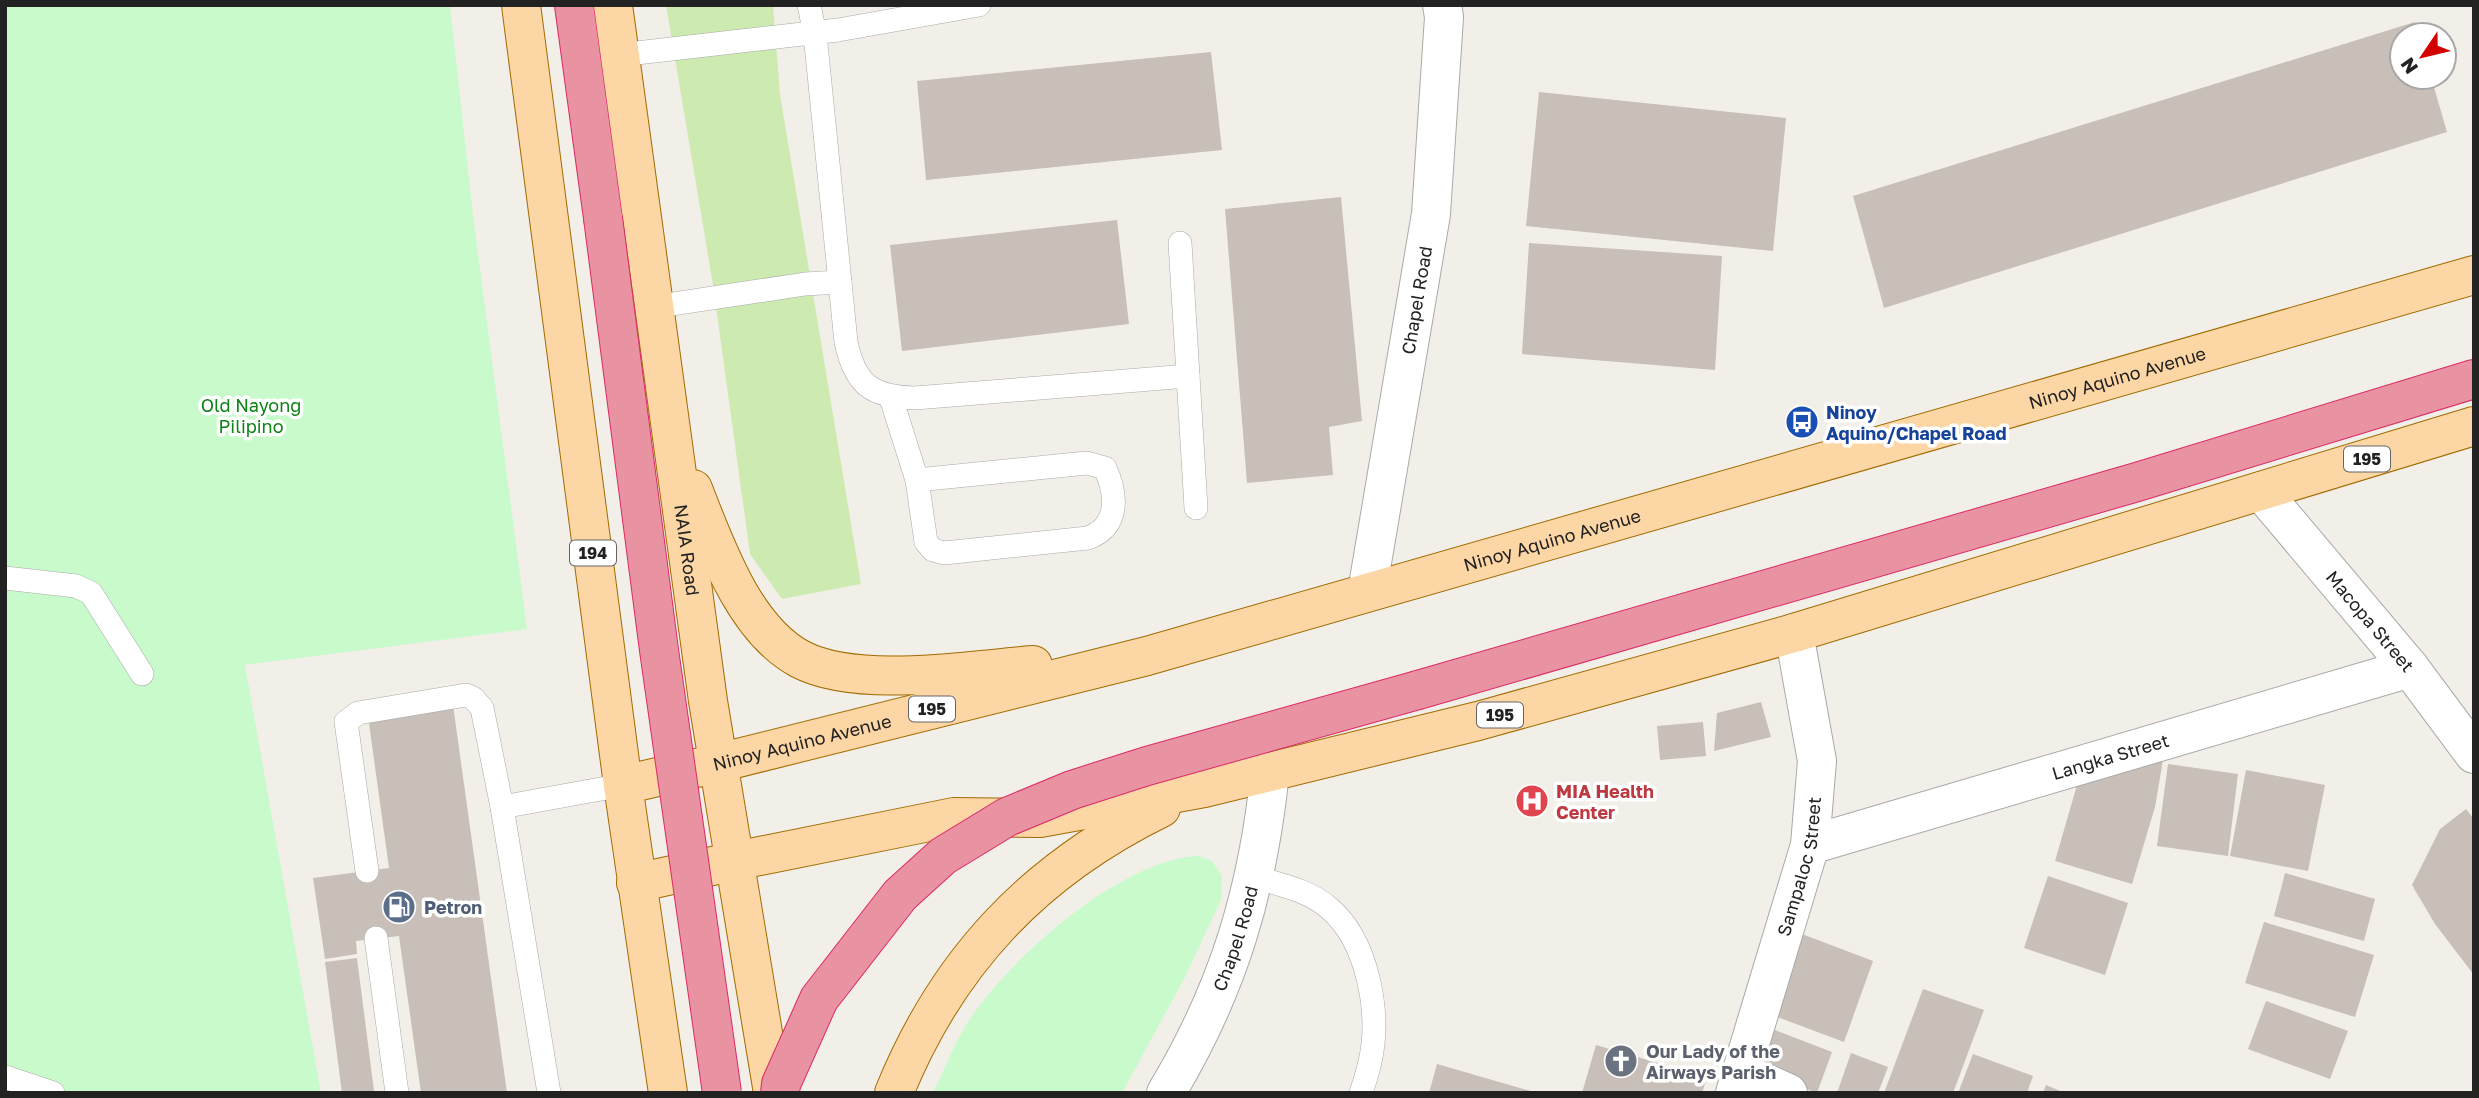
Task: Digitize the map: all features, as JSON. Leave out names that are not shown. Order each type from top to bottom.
[{"type":"highway","points":[[574,5],[659,650],[722,1093]]},
{"type":"highway","points":[[2433,390],[2474,368]]},
{"type":"highway","points":[[780,1093],[781,1084],[819,999],[900,895],[943,856],[1007,817],[1072,790],[1147,766],[2137,482],[2474,379]]},
{"type":"main road","name":"194","points":[[522,5],[636,883],[668,1093]]},
{"type":"main road","name":"NAIA Road","points":[[613,5],[718,763],[773,1093]]},
{"type":"main road","name":"Ninoy Aquino Avenue","points":[[623,785],[1147,656],[2474,275]]},
{"type":"main road","name":"195","points":[[636,883],[954,817],[1040,818],[1204,788],[1478,721],[1794,634],[2474,426]]},
{"type":"main road","points":[[671,433],[732,580],[766,631],[800,659],[827,669],[876,676],[1147,656]]},
{"type":"main road","points":[[894,1093],[904,1067],[937,1004],[987,935],[1060,869],[1121,827],[1204,788]]},
{"type":"main road","points":[[793,1093],[816,1012],[847,945],[895,877],[954,817]]},
{"type":"street","name":"Chapel Road","points":[[1367,592],[1431,214],[1444,17],[1442,5]]},
{"type":"street","name":"Macopa Street","points":[[2261,491],[2410,668],[2474,754]]},
{"type":"street","name":"Sampaloc Street","points":[[1739,1083],[1810,845],[1817,761],[1794,634]]},
{"type":"street","name":"Langka Street","points":[[1810,845],[2410,668]]},
{"type":"street","name":"Chapel Road","points":[[1166,1093],[1186,1060],[1214,1001],[1238,940],[1255,877],[1265,825],[1270,772]]},
{"type":"street","points":[[1739,1083],[1788,1093]]},
{"type":"lane","points":[[809,5],[815,34],[846,342],[851,364],[859,378],[891,398],[915,398],[1188,376]]},
{"type":"lane","points":[[619,55],[815,34],[979,5]]},
{"type":"lane","points":[[1180,243],[1196,508]]},
{"type":"lane","points":[[653,307],[805,284],[840,282]]},
{"type":"lane","points":[[891,398],[917,480],[926,542],[933,550],[944,553],[1088,538],[1101,533],[1111,520],[1113,486],[1105,468],[1087,463],[917,480]]},
{"type":"lane","points":[[5,578],[76,586],[91,593],[142,674]]},
{"type":"lane","points":[[367,871],[346,722],[358,713],[466,695],[473,698],[482,708],[502,807],[549,1093]]},
{"type":"lane","points":[[502,807],[623,785]]},
{"type":"lane","points":[[1255,877],[1308,894],[1328,907],[1346,925],[1363,958],[1372,997],[1373,1039],[1371,1060],[1362,1093]]},
{"type":"lane","points":[[376,938],[397,1093]]},
{"type":"lane","points":[[5,1077],[53,1093]]},
{"type":"green space","name":"Old Nayong Pilipino","points":[[5,5],[450,5],[473,215],[527,629],[245,665],[321,1093],[5,1093]]},
{"type":"green space","points":[[666,5],[773,5],[780,94],[861,584],[782,599],[750,554],[713,285]]},
{"type":"green space","points":[[1199,856],[1212,861],[1222,876],[1221,900],[1184,979],[1122,1093],[933,1093],[966,1025],[984,999],[1037,944],[1102,893],[1136,874],[1169,861]]},
{"type":"building","points":[[2388,30],[2388,91],[2435,91],[2447,132],[1884,308],[1853,196]]},
{"type":"building","points":[[1211,52],[1222,150],[926,180],[917,81]]},
{"type":"building","points":[[1539,92],[1786,118],[1773,251],[1526,226]]},
{"type":"building","points":[[1341,197],[1362,421],[1329,427],[1333,475],[1247,483],[1225,209]]},
{"type":"building","points":[[1117,220],[1129,324],[902,351],[890,245]]},
{"type":"building","points":[[1529,243],[1722,256],[1715,370],[1522,354]]},
{"type":"building","points":[[1761,702],[1771,737],[1714,751],[1717,713]]},
{"type":"building","name":"Petron","points":[[453,705],[507,1093],[421,1093],[399,936],[356,941],[357,954],[325,959],[313,878],[389,868],[368,716]]},
{"type":"building","points":[[1703,722],[1706,756],[1660,760],[1657,726]]},
{"type":"building","points":[[2165,748],[2155,807],[2132,884],[2055,861],[2077,785]]},
{"type":"building","points":[[2168,764],[2238,774],[2228,856],[2157,846]]},
{"type":"building","points":[[2246,770],[2325,785],[2308,871],[2230,856]]},
{"type":"building","points":[[2466,809],[2474,819],[2474,975],[2435,924],[2412,885],[2440,829]]},
{"type":"building","points":[[2285,873],[2375,899],[2364,941],[2274,916]]},
{"type":"building","points":[[2048,876],[2128,903],[2105,975],[2024,948]]},
{"type":"building","points":[[2264,922],[2374,955],[2355,1017],[2245,983]]},
{"type":"building","points":[[1802,934],[1873,961],[1844,1042],[1772,1015]]},
{"type":"building","points":[[357,958],[374,1091],[342,1093],[325,962]]},
{"type":"building","points":[[1923,989],[1984,1010],[1953,1093],[1884,1093]]},
{"type":"building","points":[[2266,1001],[2348,1031],[2330,1079],[2248,1049]]},
{"type":"building","points":[[1772,1029],[1832,1052],[1817,1093],[1757,1071]]},
{"type":"building","name":"Our Lady of the Airways Parish","points":[[1596,1045],[1707,1077],[1702,1093],[1582,1093]]},
{"type":"building","points":[[1851,1053],[1888,1067],[1878,1093],[1837,1093]]},
{"type":"building","points":[[1973,1054],[2033,1076],[2027,1093],[1958,1093]]},
{"type":"building","points":[[1437,1064],[1534,1092],[1534,1093],[1429,1093]]},
{"type":"building","points":[[2046,1085],[2065,1093],[2043,1093]]},
{"type":"place","name":"Ninoy Aquino/Chapel Road","points":[[1802,422]]},
{"type":"place","name":"MIA Health Center","points":[[1532,801]]},
{"type":"place","name":"Petron","points":[[399,907]]},
{"type":"place","name":"Our Lady of the Airways Parish","points":[[1621,1061]]}]
